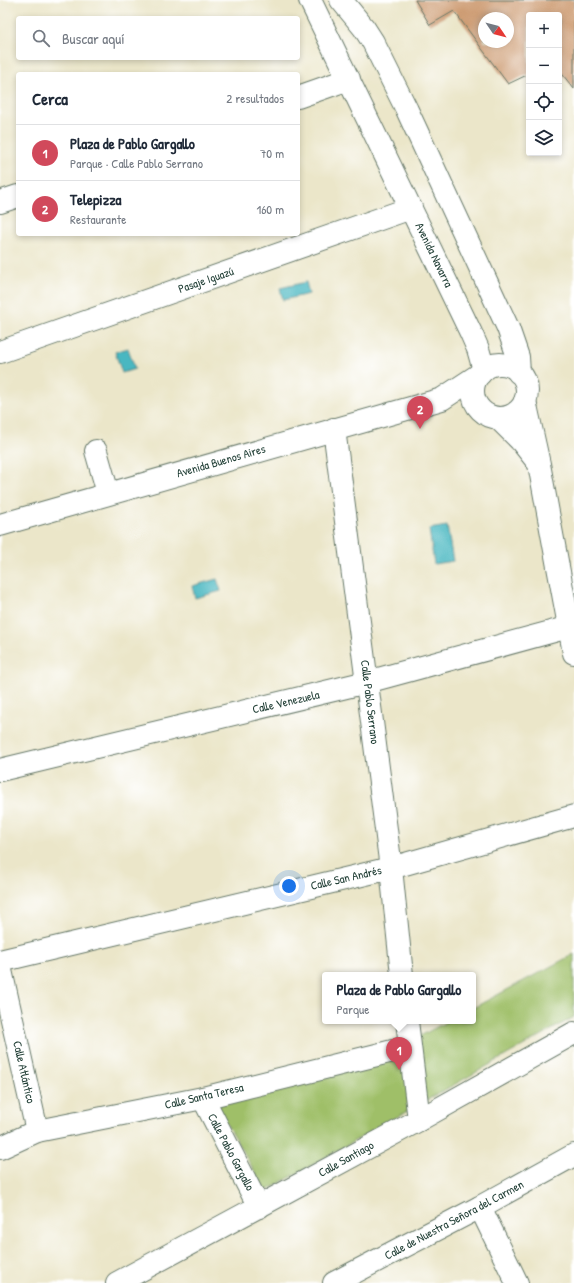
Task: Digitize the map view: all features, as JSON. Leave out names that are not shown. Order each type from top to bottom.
[{"type":"street","name":"Avenida Navarra","points":[[310,0],[471,332],[478,349],[482,372]]},
{"type":"street","points":[[341,0],[364,28],[373,42]]},
{"type":"street","points":[[354,0],[513,340],[518,357],[519,373]]},
{"type":"street","points":[[300,96],[349,79]]},
{"type":"street","points":[[0,202],[16,197]]},
{"type":"street","name":"Pasaje Iguazú","points":[[0,352],[411,208]]},
{"type":"street","points":[[525,401],[517,412],[505,418],[487,415],[478,407],[473,394],[476,380],[482,372],[490,367],[502,365],[514,369],[519,373],[525,383],[525,401],[539,464],[565,562],[569,627],[574,653]]},
{"type":"street","name":"Avenida Buenos Aires","points":[[0,524],[442,399],[482,372]]},
{"type":"street","name":"Avenida Buenos Aires","points":[[442,399],[478,407]]},
{"type":"street","points":[[498,418],[521,441],[539,464]]},
{"type":"street","name":"Calle Pablo Serrano","points":[[334,429],[391,868],[402,972]]},
{"type":"street","points":[[96,451],[108,493]]},
{"type":"street","name":"Calle Venezuela","points":[[0,770],[367,682],[569,627]]},
{"type":"street","name":"Calle San Andrés","points":[[0,961],[391,868],[574,816]]},
{"type":"street","name":"Calle Atlántico","points":[[0,966],[37,1131]]},
{"type":"street","points":[[407,1024],[419,1120]]},
{"type":"street","name":"Calle Santiago","points":[[117,1283],[419,1120],[574,1033]]},
{"type":"street","name":"Calle Santa Teresa","points":[[0,1148],[37,1131],[202,1098],[409,1047]]},
{"type":"street","name":"Calle Pablo Gargallo","points":[[202,1098],[259,1207]]},
{"type":"street","name":"Calle de Nuestra Señora del Carmen","points":[[334,1283],[480,1207],[574,1155]]},
{"type":"street","points":[[480,1207],[517,1283]]},
{"type":"green space","points":[[574,954],[574,1017],[266,1191],[214,1103],[420,1036],[442,1024],[476,1024],[476,1006]]},
{"type":"water","points":[[306,282],[309,294],[283,300],[280,288]]},
{"type":"water","points":[[128,348],[135,369],[122,373],[115,352]]},
{"type":"water","points":[[447,526],[453,561],[434,564],[429,529]]},
{"type":"water","points":[[217,579],[221,591],[195,598],[192,586]]},
{"type":"building","points":[[415,0],[574,0],[574,89],[562,74],[562,12],[526,12],[526,75],[508,84],[481,48],[514,48],[514,12],[478,12],[478,43],[454,11],[430,25]]},
{"type":"place","name":"Telepizza","points":[[420,429]]},
{"type":"place","name":"Plaza de Pablo Gargallo","points":[[399,1070]]}]
